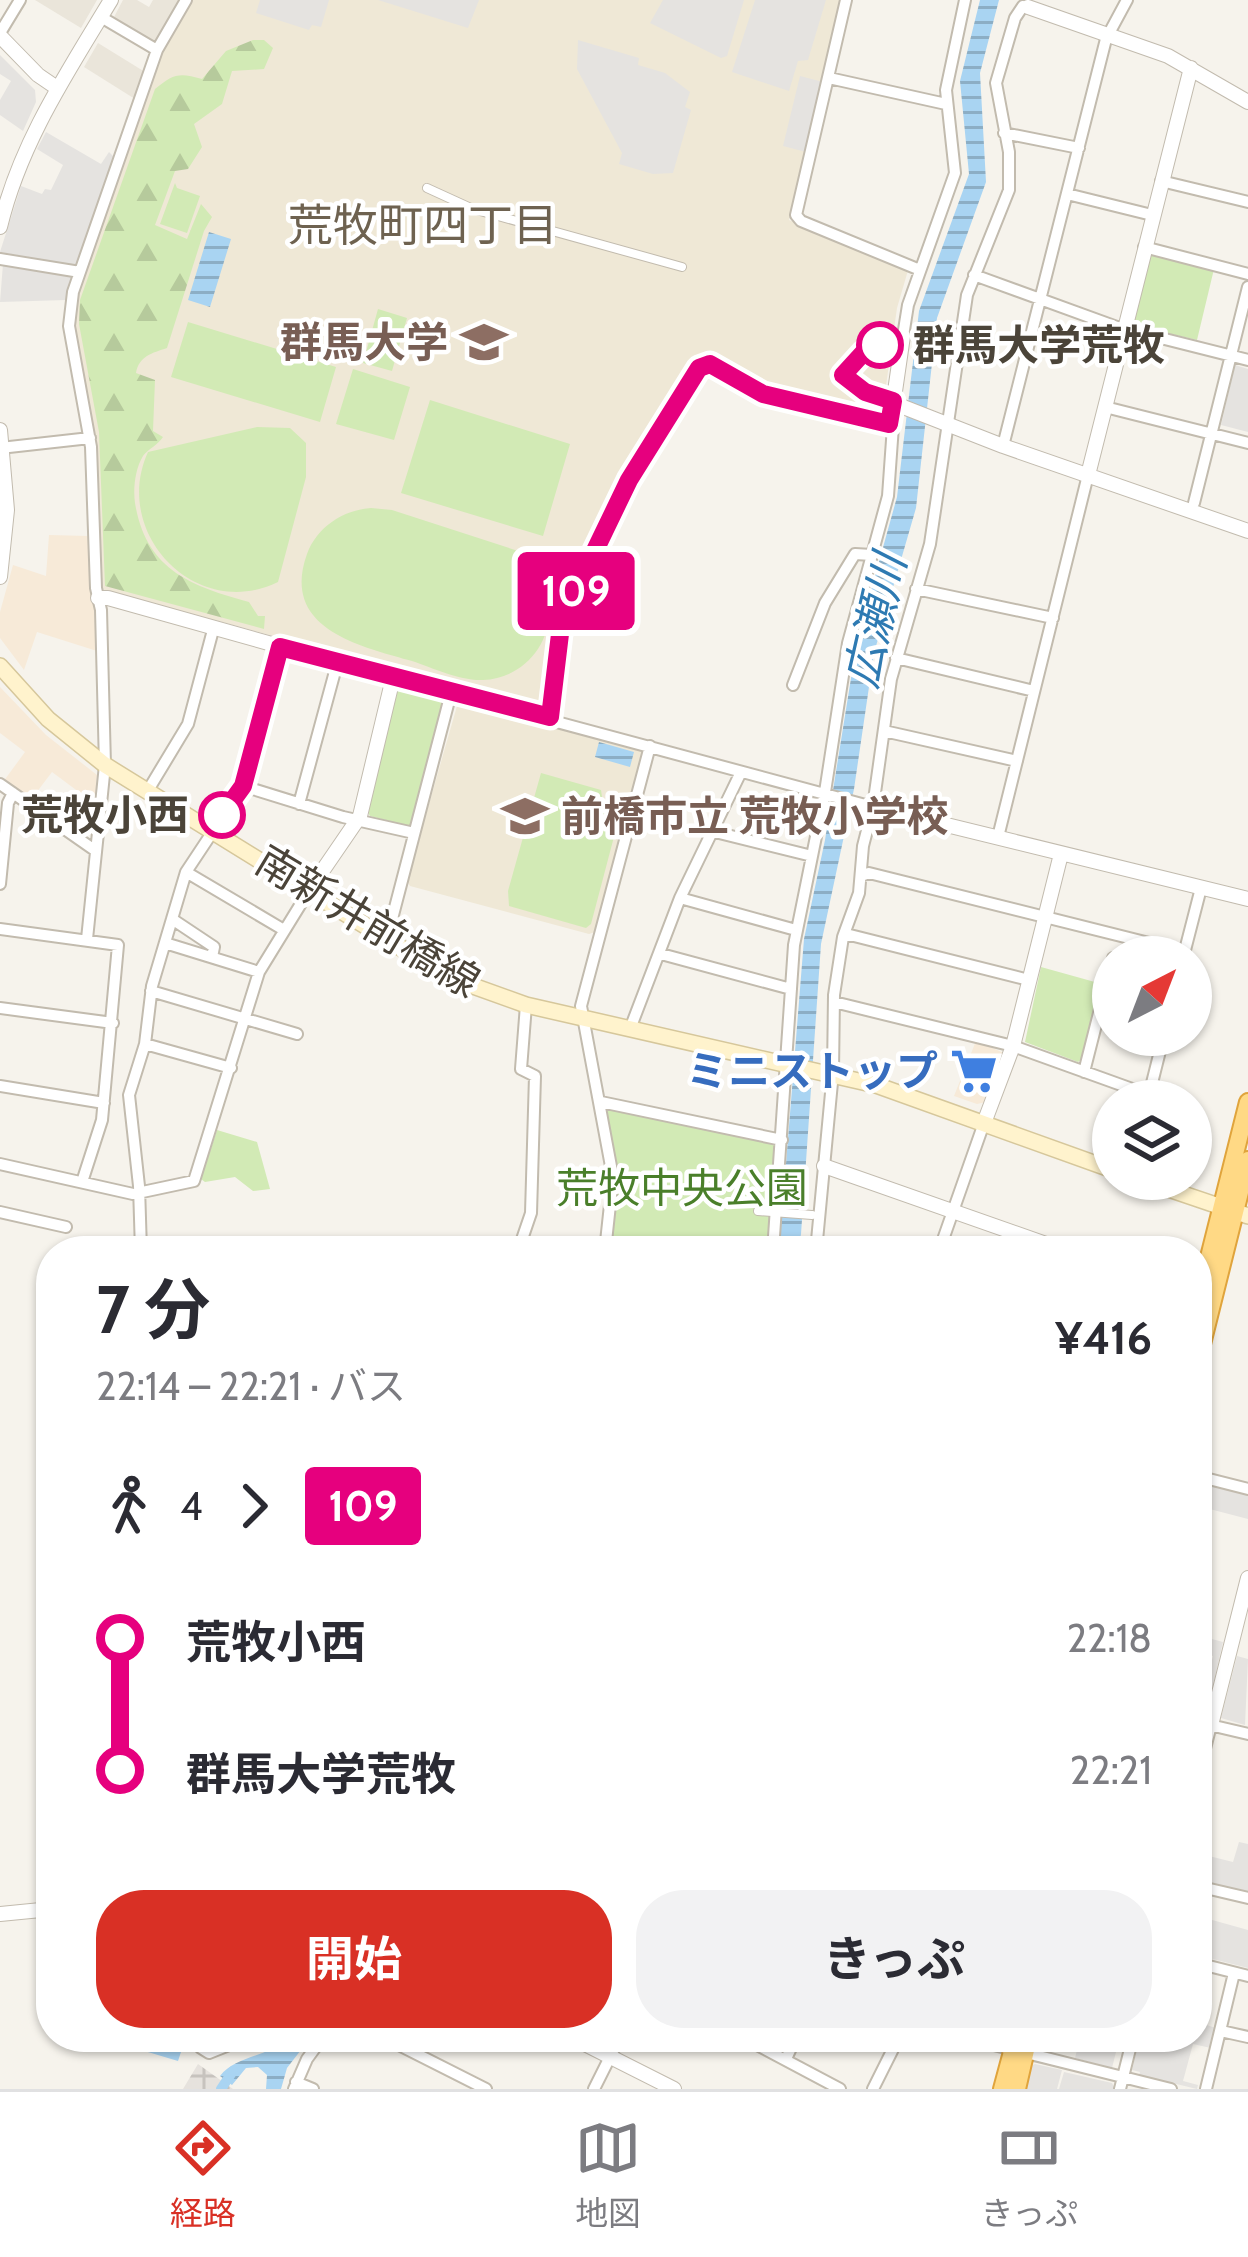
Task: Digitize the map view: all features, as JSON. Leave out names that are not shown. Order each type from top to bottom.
[{"type":"highway","points":[[1212,1268],[1235,1212],[1248,1102]]},
{"type":"highway","points":[[1212,1304],[1248,1160]]},
{"type":"highway","points":[[1003,2089],[1018,2052]]},
{"type":"highway","points":[[1017,2089],[1020,2052]]},
{"type":"main road","name":"南新井前橋線","points":[[0,666],[39,711],[105,765],[448,977],[526,1005],[824,1071]]},
{"type":"main road","points":[[824,1071],[1092,1162]]},
{"type":"main road","points":[[1200,1200],[1235,1212]]},
{"type":"street","points":[[20,0],[0,34],[38,75],[58,88]]},
{"type":"street","points":[[0,227],[22,156],[111,0]]},
{"type":"street","points":[[87,939],[105,765],[90,438],[69,326],[70,303],[158,50],[186,0]]},
{"type":"street","points":[[846,0],[796,211],[798,218],[920,269]]},
{"type":"street","points":[[776,1236],[796,930],[827,792],[848,643],[891,480],[902,343],[920,269],[955,173],[946,104],[949,61],[964,0]]},
{"type":"street","points":[[1005,441],[1108,34],[1127,0]]},
{"type":"street","points":[[819,1236],[824,1071],[843,937],[860,893],[863,846],[896,658],[932,536],[945,420],[974,275],[1009,190],[1010,152],[997,100],[997,75],[1015,18],[1023,4],[1108,34],[1191,68],[1248,102]]},
{"type":"street","points":[[101,17],[158,50]]},
{"type":"street","points":[[998,837],[1191,68]]},
{"type":"street","points":[[829,78],[946,104]]},
{"type":"street","points":[[1004,133],[1079,148]]},
{"type":"street","points":[[1161,181],[1248,202]]},
{"type":"street","points":[[427,188],[473,209],[682,267]]},
{"type":"street","points":[[1067,194],[1152,214]]},
{"type":"street","points":[[1144,247],[1248,274]]},
{"type":"street","points":[[0,259],[80,272]]},
{"type":"street","points":[[974,275],[1124,328],[1248,360]]},
{"type":"street","points":[[1194,502],[1248,287]]},
{"type":"street","points":[[895,410],[843,375],[872,347],[902,343]]},
{"type":"street","points":[[550,717],[560,634],[576,590],[629,480],[701,365],[710,364],[763,394],[928,413],[1248,526]]},
{"type":"street","points":[[1105,406],[1248,443]]},
{"type":"street","points":[[0,430],[7,530],[0,577]]},
{"type":"street","points":[[1,448],[90,438]]},
{"type":"street","points":[[1089,471],[1194,502],[1248,526]]},
{"type":"street","points":[[793,685],[828,597],[855,554],[872,555]]},
{"type":"street","points":[[916,589],[1052,619]]},
{"type":"street","points":[[98,598],[873,807],[1248,899]]},
{"type":"street","points":[[148,792],[188,724],[213,630]]},
{"type":"street","points":[[141,1236],[129,1099],[145,1044],[151,992],[186,872],[243,786],[280,647]]},
{"type":"street","points":[[896,658],[1034,691]]},
{"type":"street","points":[[299,804],[337,664]]},
{"type":"street","points":[[0,1165],[140,1195],[185,1186],[197,1178],[259,971],[358,820],[393,678]]},
{"type":"street","points":[[382,937],[392,920],[451,693]]},
{"type":"street","points":[[884,731],[1017,761]]},
{"type":"street","points":[[607,1236],[614,1177],[582,998],[650,746]]},
{"type":"street","points":[[630,1029],[680,898],[741,772]]},
{"type":"street","points":[[0,784],[96,851]]},
{"type":"street","points":[[243,786],[415,833]]},
{"type":"street","points":[[0,884],[13,793]]},
{"type":"street","points":[[715,832],[812,856]]},
{"type":"street","points":[[944,1236],[1013,1046],[1061,854]]},
{"type":"street","points":[[186,872],[284,930]]},
{"type":"street","points":[[861,876],[869,873],[1119,936]]},
{"type":"street","points":[[1189,936],[1201,888]]},
{"type":"street","points":[[680,898],[796,930]]},
{"type":"street","points":[[172,919],[214,947],[212,957]]},
{"type":"street","points":[[0,929],[115,942],[119,949],[104,1103],[82,1182]]},
{"type":"street","points":[[843,937],[1029,980]]},
{"type":"street","points":[[165,943],[259,971]]},
{"type":"street","points":[[661,954],[791,989]]},
{"type":"street","points":[[151,992],[297,1034]]},
{"type":"street","points":[[834,1002],[1013,1046],[1149,1095],[1159,1056]]},
{"type":"street","points":[[523,1236],[531,1213],[535,1076],[521,1070],[526,1005]]},
{"type":"street","points":[[0,1008],[113,1023]]},
{"type":"street","points":[[1084,1072],[1092,1041]]},
{"type":"street","points":[[145,1044],[231,1068]]},
{"type":"street","points":[[0,1085],[104,1103]]},
{"type":"street","points":[[601,1102],[782,1140]]},
{"type":"street","points":[[824,1166],[1025,1236]]},
{"type":"street","points":[[758,1211],[808,1215]]},
{"type":"street","points":[[0,1212],[66,1227]]},
{"type":"street","points":[[1212,1480],[1248,1489]]},
{"type":"street","points":[[1212,1697],[1248,1578]]},
{"type":"street","points":[[1212,1726],[1248,1734]]},
{"type":"street","points":[[1212,1890],[1248,1898]]},
{"type":"street","points":[[0,1914],[36,1910]]},
{"type":"street","points":[[1212,1968],[1248,1976]]},
{"type":"street","points":[[1206,2089],[1234,1973]]},
{"type":"street","points":[[1221,2031],[1248,2037]]},
{"type":"street","points":[[313,2089],[295,2085],[314,2052]]},
{"type":"street","points":[[412,2052],[486,2089]]},
{"type":"street","points":[[602,2052],[674,2089]]},
{"type":"street","points":[[594,2089],[612,2052]]},
{"type":"street","points":[[772,2052],[841,2089]]},
{"type":"street","points":[[786,2059],[789,2052]]},
{"type":"street","points":[[873,2089],[892,2052]]},
{"type":"street","points":[[1042,2052],[1121,2083],[1172,2089]]},
{"type":"street","points":[[1121,2083],[1128,2052]]},
{"type":"shaded area","points":[[35,0],[97,0],[81,28]]},
{"type":"shaded area","points":[[123,0],[137,0],[149,7],[153,0],[181,0],[152,42],[113,19]]},
{"type":"shaded area","name":"群馬大学","points":[[192,0],[842,0],[789,220],[909,267],[897,308],[882,414],[761,388],[702,356],[637,457],[571,594],[545,710],[101,589],[95,434],[74,328],[75,309],[161,52]]},
{"type":"shaded area","points":[[260,0],[329,0],[321,27],[312,25],[309,30],[256,13]]},
{"type":"shaded area","points":[[378,0],[479,0],[468,28]]},
{"type":"shaded area","points":[[663,0],[744,0],[727,56],[721,58],[650,23]]},
{"type":"shaded area","points":[[755,0],[826,0],[808,60],[798,61],[789,91],[732,72]]},
{"type":"shaded area","points":[[578,40],[639,58],[638,65],[665,73],[690,92],[685,107],[691,110],[673,173],[653,174],[619,164],[622,153],[577,69]]},
{"type":"shaded area","points":[[98,43],[145,72],[135,99],[84,67]]},
{"type":"shaded area","points":[[0,55],[35,90],[36,102],[23,131],[0,115],[0,100],[11,81],[0,74]]},
{"type":"shaded area","points":[[800,76],[823,82],[806,152],[783,146]]},
{"type":"shaded area","points":[[46,132],[101,164],[109,152],[115,158],[79,266],[0,252],[21,186],[42,194],[51,190],[63,165],[37,149]]},
{"type":"shaded area","points":[[3,264],[70,275],[73,280],[66,300],[0,302]]},
{"type":"shaded area","points":[[1235,365],[1248,369],[1248,432],[1221,425]]},
{"type":"shaded area","points":[[49,535],[89,536],[97,651],[37,632],[24,670],[0,638],[0,612],[13,565],[46,576]]},
{"type":"shaded area","points":[[0,687],[46,735],[97,775],[95,804],[52,772],[30,801],[3,782],[25,752],[0,733]]},
{"type":"shaded area","name":"前橋市立 荒牧小学校","points":[[459,699],[639,746],[642,751],[595,932],[410,886],[407,881]]},
{"type":"shaded area","points":[[976,1041],[1004,1053],[986,1102],[977,1104],[954,1096]]},
{"type":"shaded area","points":[[1212,1485],[1248,1493],[1248,1519],[1212,1510]]},
{"type":"shaded area","points":[[1212,1639],[1223,1642],[1212,1689],[1212,1660]]},
{"type":"shaded area","points":[[1237,1656],[1248,1659],[1245,1725],[1221,1718]]},
{"type":"shaded area","points":[[1239,1842],[1248,1844],[1248,1892],[1212,1883],[1212,1857],[1233,1862]]},
{"type":"shaded area","points":[[1212,1920],[1248,1930],[1248,1968],[1212,1959]]},
{"type":"shaded area","points":[[1076,2052],[1116,2052],[1112,2068],[1075,2058]]},
{"type":"shaded area","points":[[1136,2052],[1191,2052],[1183,2081],[1198,2085],[1197,2089],[1139,2075],[1132,2070]]},
{"type":"shaded area","points":[[198,2064],[233,2089],[183,2089]]},
{"type":"shaded area","points":[[1030,2066],[1062,2070],[1057,2089],[1025,2089]]},
{"type":"shaded area","points":[[1064,2072],[1112,2083],[1115,2089],[1059,2089]]},
{"type":"green space","points":[[264,40],[273,48],[264,69],[232,71],[222,104],[194,124],[202,147],[188,169],[175,171],[155,225],[187,239],[201,204],[212,217],[167,348],[147,356],[136,373],[155,380],[153,431],[163,437],[143,456],[134,492],[141,526],[161,560],[190,581],[249,602],[258,616],[265,616],[264,629],[105,586],[99,432],[79,324],[80,300],[155,89],[177,76],[202,79],[226,51]]},
{"type":"green space","points":[[175,183],[200,196],[187,233],[160,224]]},
{"type":"green space","points":[[1151,253],[1214,269],[1197,340],[1133,325]]},
{"type":"green space","points":[[378,309],[407,318],[392,371],[363,363]]},
{"type":"green space","points":[[188,322],[336,367],[320,422],[171,377]]},
{"type":"green space","points":[[353,369],[410,387],[394,440],[336,424]]},
{"type":"green space","points":[[430,400],[570,444],[543,536],[401,493]]},
{"type":"green space","points":[[257,427],[290,428],[306,443],[306,477],[278,582],[247,591],[218,590],[191,580],[168,562],[151,539],[141,512],[140,482],[148,452]]},
{"type":"green space","points":[[371,508],[392,510],[549,561],[545,574],[537,573],[546,590],[548,626],[532,657],[502,677],[465,678],[349,640],[315,617],[305,600],[302,580],[311,544],[332,522]]},
{"type":"green space","points":[[399,686],[446,699],[409,826],[370,816],[367,811]]},
{"type":"green space","points":[[541,773],[601,790],[603,803],[620,814],[591,924],[586,928],[509,906],[508,891]]},
{"type":"green space","points":[[1041,967],[1092,981],[1092,1022],[1082,1059],[1078,1062],[1025,1042]]},
{"type":"green space","name":"荒牧中央公園","points":[[611,1106],[775,1144],[769,1236],[611,1236],[617,1178],[607,1111]]},
{"type":"green space","points":[[217,1130],[257,1142],[270,1189],[253,1191],[235,1177],[201,1179]]},
{"type":"water","name":"広瀬川","points":[[980,0],[999,0],[980,73],[986,182],[937,318],[916,508],[874,653],[854,789],[821,944],[801,1236],[780,1236],[804,939],[857,641],[897,497],[919,311],[969,174],[960,81]]},
{"type":"water","points":[[209,232],[231,239],[210,307],[188,300]]},
{"type":"water","points":[[599,742],[634,752],[630,767],[595,757]]},
{"type":"water","points":[[148,2052],[181,2052],[178,2061]]},
{"type":"water","points":[[265,2052],[299,2052],[287,2068],[281,2089],[266,2089],[267,2075],[258,2067],[246,2068],[232,2085],[220,2076]]},
{"type":"waterway","points":[[221,2089],[233,2071]]},
{"type":"bus line","name":"109","points":[[222,815],[243,786],[280,647],[550,717],[560,634],[576,590],[629,480],[699,368],[710,364],[763,394],[889,424],[893,401],[865,392],[843,375],[864,352],[880,345]]},
{"type":"place","name":"群馬大学","points":[[484,342]]},
{"type":"place","name":"群馬大学荒牧","points":[[880,345]]},
{"type":"place","name":"荒牧小西","points":[[222,815]]},
{"type":"place","name":"前橋市立 荒牧小学校","points":[[525,816]]},
{"type":"place","name":"ミニストップ","points":[[974,1071]]},
{"type":"district","name":"荒牧町四丁目","points":[[423,225]]}]
